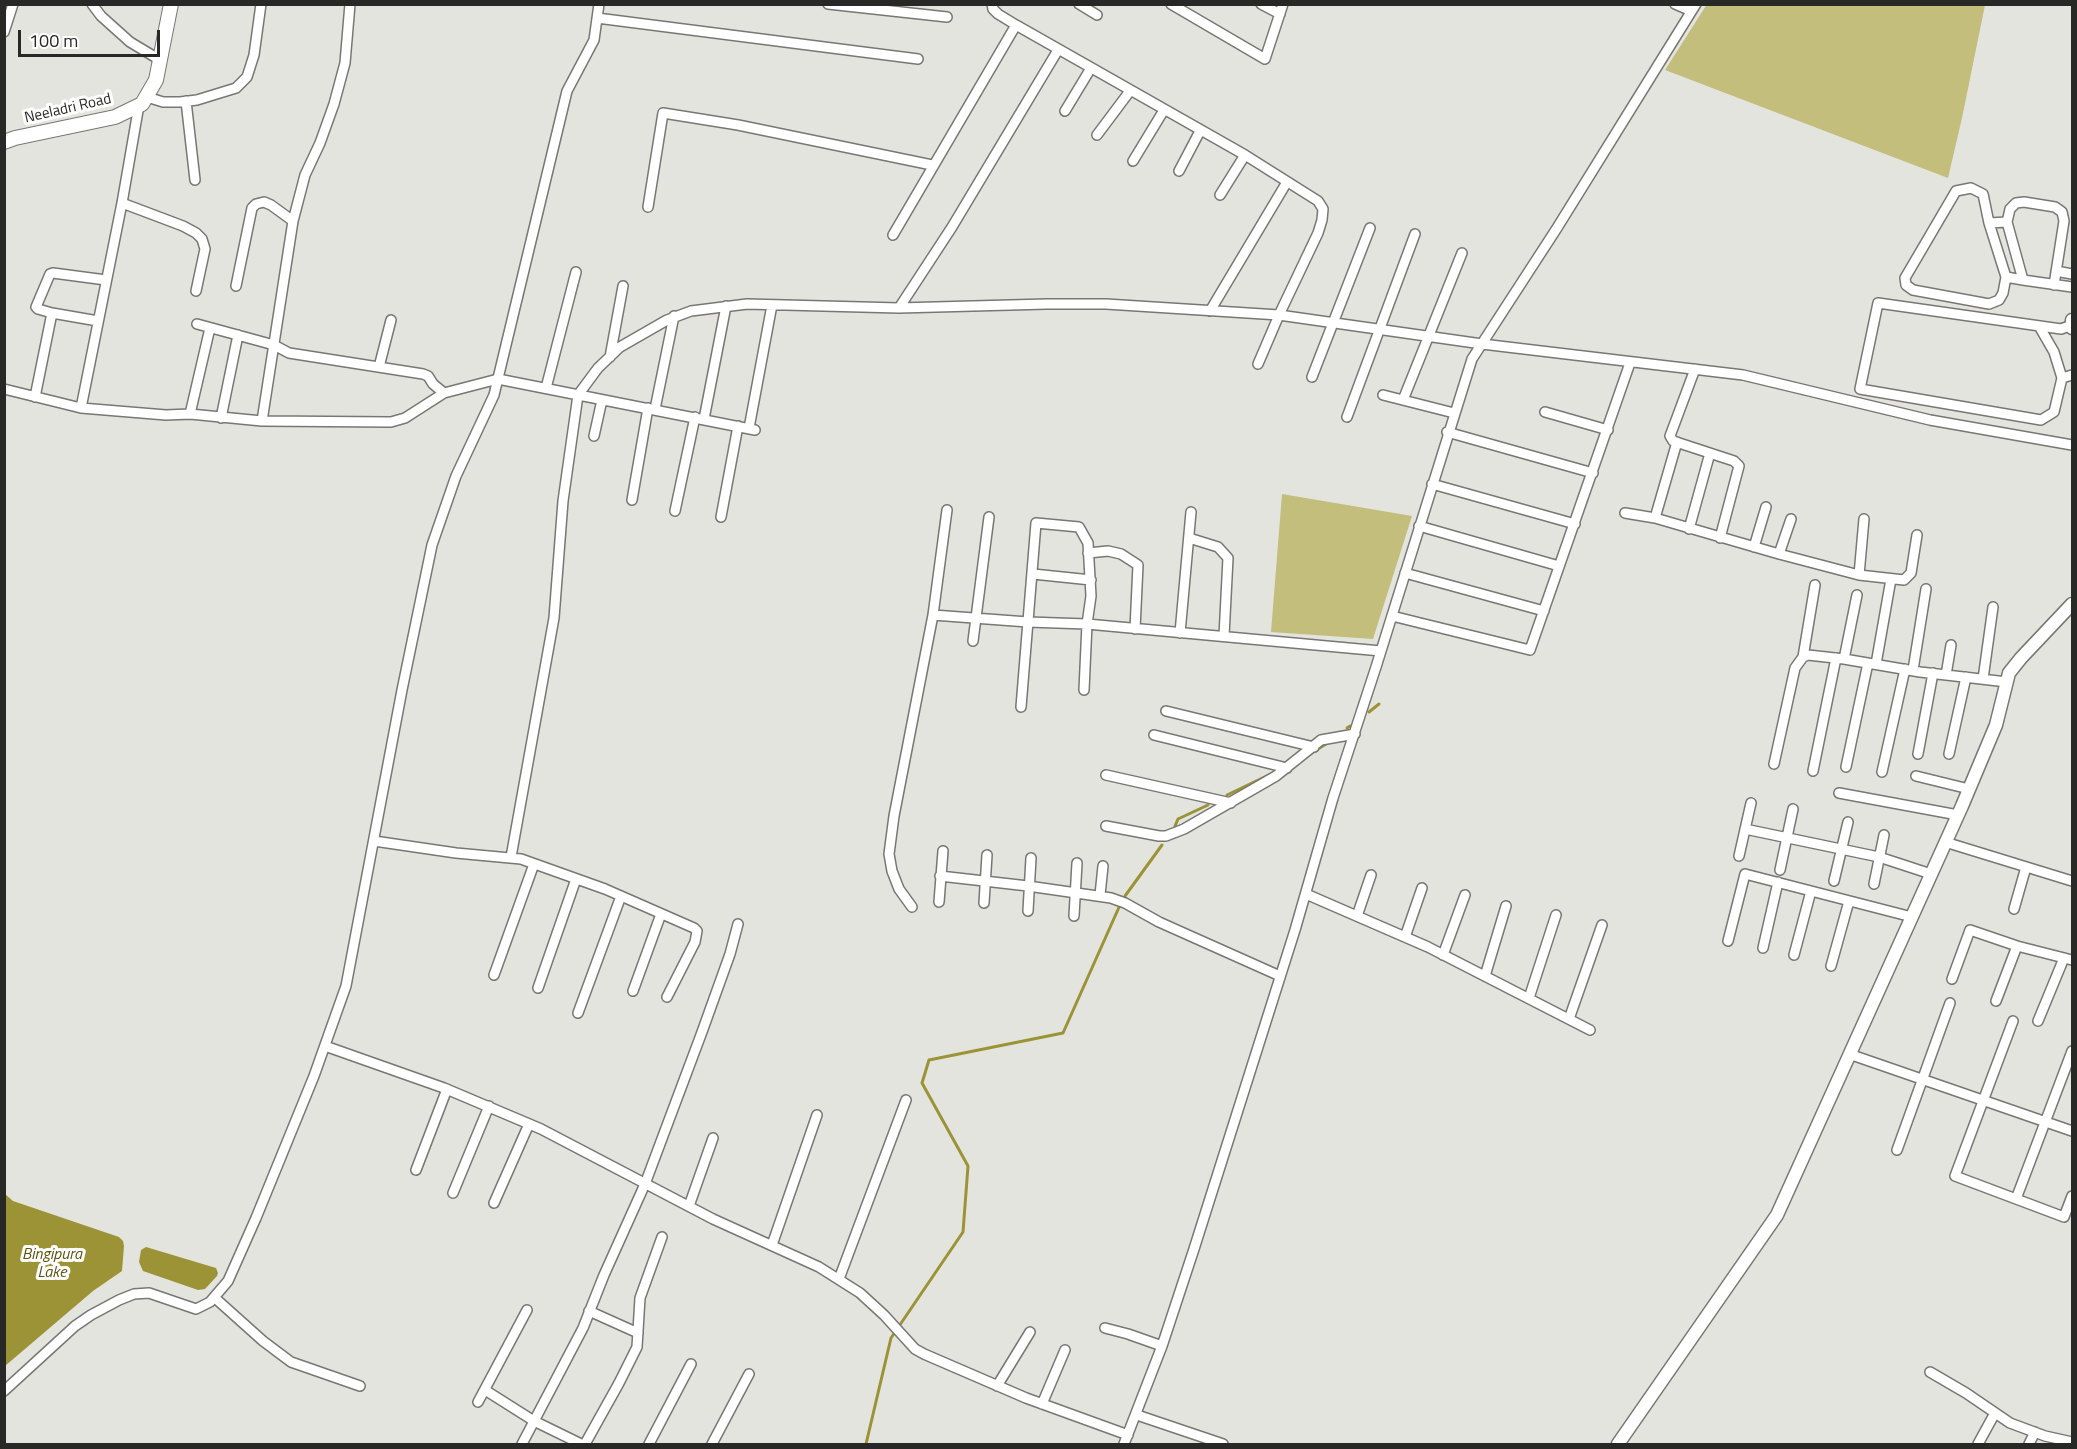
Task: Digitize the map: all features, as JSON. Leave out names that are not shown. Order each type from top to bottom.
[{"type":"main road","points":[[143,101],[156,80],[171,4]]},
{"type":"main road","name":"Neeladri Road","points":[[8,137],[115,117],[143,101]]},
{"type":"street","points":[[92,4],[101,16],[130,42],[160,60]]},
{"type":"street","points":[[81,408],[143,101],[186,101],[236,88],[248,77],[254,55],[261,4]]},
{"type":"street","points":[[262,421],[293,221],[305,175],[324,133],[345,63],[350,4]]},
{"type":"street","points":[[4,1391],[75,1326],[91,1315],[134,1294],[148,1293],[196,1309],[215,1298],[237,1264],[326,1046],[346,986],[432,545],[456,476],[494,395],[567,91],[594,40],[599,4]]},
{"type":"street","points":[[828,4],[947,17]]},
{"type":"street","points":[[992,4],[998,14],[1016,25],[1245,155],[1318,201],[1323,209],[1318,233],[1258,364]]},
{"type":"street","points":[[1079,4],[1097,15]]},
{"type":"street","points":[[1172,4],[1265,59],[1283,4]]},
{"type":"street","points":[[1260,4],[1280,14]]},
{"type":"street","points":[[326,1046],[447,1089],[529,1124],[689,1206],[819,1267],[860,1293],[924,1354],[1126,1440],[1162,1346],[1306,894],[1333,798],[1472,358],[1557,228],[1694,8],[1675,4]]},
{"type":"street","points":[[4,32],[9,8]]},
{"type":"street","points":[[597,18],[918,59]]},
{"type":"street","points":[[893,235],[1016,25]]},
{"type":"street","points":[[899,308],[952,227],[1058,50]]},
{"type":"street","points":[[1065,111],[1091,68]]},
{"type":"street","points":[[1097,135],[1130,91]]},
{"type":"street","points":[[186,101],[195,180]]},
{"type":"street","points":[[1133,161],[1164,110]]},
{"type":"street","points":[[648,207],[663,113],[738,125],[932,165]]},
{"type":"street","points":[[1179,171],[1200,131]]},
{"type":"street","points":[[1220,195],[1245,155]]},
{"type":"street","points":[[1210,311],[1287,182]]},
{"type":"street","points":[[1971,188],[1983,194],[1989,223],[2006,277],[1999,300],[1989,304],[1913,290],[1905,285],[1905,278],[1956,191],[1971,188]]},
{"type":"street","points":[[236,286],[252,208],[264,202],[293,221]]},
{"type":"street","points":[[2023,280],[2007,222],[2010,209],[2016,203],[2024,202],[2055,207],[2062,212],[2064,221],[2054,285]]},
{"type":"street","points":[[122,203],[183,226],[202,239],[205,249],[196,291]]},
{"type":"street","points":[[1989,223],[2007,222]]},
{"type":"street","points":[[1311,377],[1370,228]]},
{"type":"street","points":[[1347,417],[1415,234]]},
{"type":"street","points":[[1403,400],[1462,253]]},
{"type":"street","points":[[2056,271],[2073,274]]},
{"type":"street","points":[[98,321],[52,313],[36,307],[50,274],[57,272],[106,280]]},
{"type":"street","points":[[546,388],[576,272]]},
{"type":"street","points":[[2006,277],[2073,287]]},
{"type":"street","points":[[610,357],[623,286]]},
{"type":"street","points":[[2039,326],[2054,352],[2062,378],[2054,412],[2041,420],[1860,389],[1878,303],[2061,329],[2072,324]]},
{"type":"street","points":[[511,857],[554,618],[563,501],[578,395],[598,368],[634,338],[674,316],[691,311],[747,304],[899,308],[1106,304],[1279,315],[1482,344],[1743,375],[1930,420],[2073,445]]},
{"type":"street","points":[[721,517],[747,428],[772,305]]},
{"type":"street","points":[[675,511],[726,306]]},
{"type":"street","points":[[35,397],[52,313]]},
{"type":"street","points":[[632,500],[674,316]]},
{"type":"street","points":[[379,367],[391,320]]},
{"type":"street","points":[[196,324],[274,345],[290,352],[428,376],[444,393]]},
{"type":"street","points":[[190,414],[210,328]]},
{"type":"street","points":[[221,418],[238,335]]},
{"type":"street","points":[[1392,616],[1530,651],[1630,363]]},
{"type":"street","points":[[1695,369],[1670,432],[1671,439],[1734,461],[1739,466],[1720,538]]},
{"type":"street","points":[[2062,378],[2073,375]]},
{"type":"street","points":[[4,389],[81,408],[166,415],[190,414],[262,421],[391,422],[405,418],[444,393],[498,379],[747,428]]},
{"type":"street","points":[[1383,395],[1454,413]]},
{"type":"street","points":[[594,436],[602,400]]},
{"type":"street","points":[[1545,412],[1608,430]]},
{"type":"street","points":[[1448,432],[1593,473]]},
{"type":"street","points":[[1655,518],[1677,442]]},
{"type":"street","points":[[1689,529],[1710,453]]},
{"type":"street","points":[[1432,484],[1575,524]]},
{"type":"street","points":[[1754,547],[1766,507]]},
{"type":"street","points":[[912,907],[899,889],[889,854],[894,816],[933,615],[947,510]]},
{"type":"street","points":[[1180,633],[1191,512]]},
{"type":"street","points":[[1625,513],[1655,518],[1859,575],[1901,580],[1910,577],[1917,535]]},
{"type":"street","points":[[973,641],[989,516]]},
{"type":"street","points":[[1779,554],[1791,519]]},
{"type":"street","points":[[1859,575],[1864,519]]},
{"type":"street","points":[[1021,707],[1036,523],[1079,527],[1088,543],[1091,580],[1084,690]]},
{"type":"street","points":[[1419,526],[1559,566]]},
{"type":"street","points":[[1189,538],[1218,547],[1228,558],[1224,636]]},
{"type":"street","points":[[1088,553],[1108,551],[1121,554],[1138,565],[1135,629]]},
{"type":"street","points":[[1405,573],[1544,611]]},
{"type":"street","points":[[1033,574],[1091,580]]},
{"type":"street","points":[[1846,766],[1891,579]]},
{"type":"street","points":[[1774,764],[1795,668],[1803,657],[1815,585]]},
{"type":"street","points":[[1882,772],[1909,670],[1926,589]]},
{"type":"street","points":[[1813,771],[1857,595]]},
{"type":"street","points":[[1618,1444],[1777,1215],[1958,815],[1996,725],[2009,674],[2021,658],[2073,604]]},
{"type":"street","points":[[1983,679],[1993,607]]},
{"type":"street","points":[[933,615],[1087,624],[1381,651]]},
{"type":"street","points":[[1946,675],[1951,645]]},
{"type":"street","points":[[1803,657],[1808,655],[1840,658],[1909,670],[2007,682]]},
{"type":"street","points":[[1918,754],[1934,673]]},
{"type":"street","points":[[1949,754],[1966,677]]},
{"type":"street","points":[[1166,711],[1312,748]]},
{"type":"street","points":[[1106,826],[1159,837],[1166,836],[1184,829],[1231,803],[1321,740],[1355,734]]},
{"type":"street","points":[[1154,735],[1284,767]]},
{"type":"street","points":[[1106,775],[1231,803]]},
{"type":"street","points":[[1916,777],[1969,789]]},
{"type":"street","points":[[1839,793],[1958,815]]},
{"type":"street","points":[[1739,856],[1751,803]]},
{"type":"street","points":[[1780,870],[1793,809]]},
{"type":"street","points":[[1834,881],[1848,822]]},
{"type":"street","points":[[1745,829],[1880,856],[1931,874]]},
{"type":"street","points":[[1874,884],[1884,835]]},
{"type":"street","points":[[374,841],[456,853],[511,857],[621,896],[688,924],[697,931],[695,942],[667,997]]},
{"type":"street","points":[[1945,842],[2073,881]]},
{"type":"street","points":[[939,902],[943,851]]},
{"type":"street","points":[[984,903],[987,855]]},
{"type":"street","points":[[1028,911],[1030,858]]},
{"type":"street","points":[[1074,916],[1077,863]]},
{"type":"street","points":[[494,975],[534,864]]},
{"type":"street","points":[[1100,895],[1103,866]]},
{"type":"street","points":[[2014,909],[2026,867]]},
{"type":"street","points":[[1728,941],[1745,874],[1911,917]]},
{"type":"street","points":[[1357,916],[1371,875]]},
{"type":"street","points":[[940,876],[1100,895],[1125,903],[1159,922],[1280,976]]},
{"type":"street","points":[[538,988],[576,879]]},
{"type":"street","points":[[1763,948],[1778,882]]},
{"type":"street","points":[[1405,937],[1422,888]]},
{"type":"street","points":[[1794,955],[1811,891]]},
{"type":"street","points":[[1306,894],[1443,955],[1590,1030]]},
{"type":"street","points":[[1443,955],[1465,895]]},
{"type":"street","points":[[578,1013],[621,896]]},
{"type":"street","points":[[1831,966],[1849,901]]},
{"type":"street","points":[[1485,976],[1506,906]]},
{"type":"street","points":[[633,991],[661,914]]},
{"type":"street","points":[[1529,998],[1556,915]]},
{"type":"street","points":[[522,1444],[583,1328],[645,1184],[730,954],[738,924]]},
{"type":"street","points":[[1569,1019],[1602,925]]},
{"type":"street","points":[[1952,979],[1970,930],[2017,946],[2068,959],[2038,1021]]},
{"type":"street","points":[[1996,1001],[2017,946]]},
{"type":"street","points":[[1897,1150],[1950,1003]]},
{"type":"street","points":[[2013,1021],[1955,1176],[2064,1217],[2073,1196]]},
{"type":"street","points":[[2016,1199],[2073,1051]]},
{"type":"street","points":[[1849,1054],[2073,1131]]},
{"type":"street","points":[[416,1170],[447,1089]]},
{"type":"street","points":[[839,1279],[906,1100]]},
{"type":"street","points":[[453,1193],[489,1106]]},
{"type":"street","points":[[772,1245],[817,1115]]},
{"type":"street","points":[[494,1203],[529,1124]]},
{"type":"street","points":[[689,1206],[713,1138]]},
{"type":"street","points":[[585,1444],[637,1347],[640,1298],[662,1236]]},
{"type":"street","points":[[215,1298],[263,1341],[291,1362],[360,1386]]},
{"type":"street","points":[[478,1402],[527,1310]]},
{"type":"street","points":[[589,1311],[638,1333]]},
{"type":"street","points":[[1105,1328],[1162,1346]]},
{"type":"street","points":[[997,1386],[1030,1332]]},
{"type":"street","points":[[1042,1404],[1065,1350]]},
{"type":"street","points":[[649,1444],[691,1364]]},
{"type":"street","points":[[1930,1372],[2010,1423],[2073,1442]]},
{"type":"street","points":[[712,1444],[749,1374]]},
{"type":"street","points":[[485,1390],[534,1421],[581,1444]]},
{"type":"street","points":[[1978,1444],[1995,1413]]},
{"type":"street","points":[[1137,1415],[1223,1444]]},
{"type":"street","points":[[2030,1444],[2035,1432]]},
{"type":"shaded area","points":[[1707,4],[1985,5],[1948,178],[1665,70]]},
{"type":"shaded area","points":[[1282,494],[1412,516],[1373,639],[1271,632]]},
{"type":"water","name":"Bingipura Lake","points":[[5,1194],[13,1201],[119,1237],[124,1246],[122,1271],[93,1291],[5,1366]]},
{"type":"water","points":[[146,1247],[216,1268],[217,1276],[205,1289],[198,1290],[143,1271],[139,1262],[141,1250]]},
{"type":"waterway","points":[[1369,712],[1379,704]]},
{"type":"waterway","points":[[1310,754],[1326,744]]},
{"type":"waterway","points":[[1227,795],[1277,771]]},
{"type":"waterway","points":[[1175,826],[1178,819],[1208,805]]},
{"type":"waterway","points":[[1125,896],[1162,845]]},
{"type":"waterway","points":[[866,1444],[891,1338],[963,1232],[968,1166],[922,1083],[929,1060],[1063,1033],[1120,905]]}]
